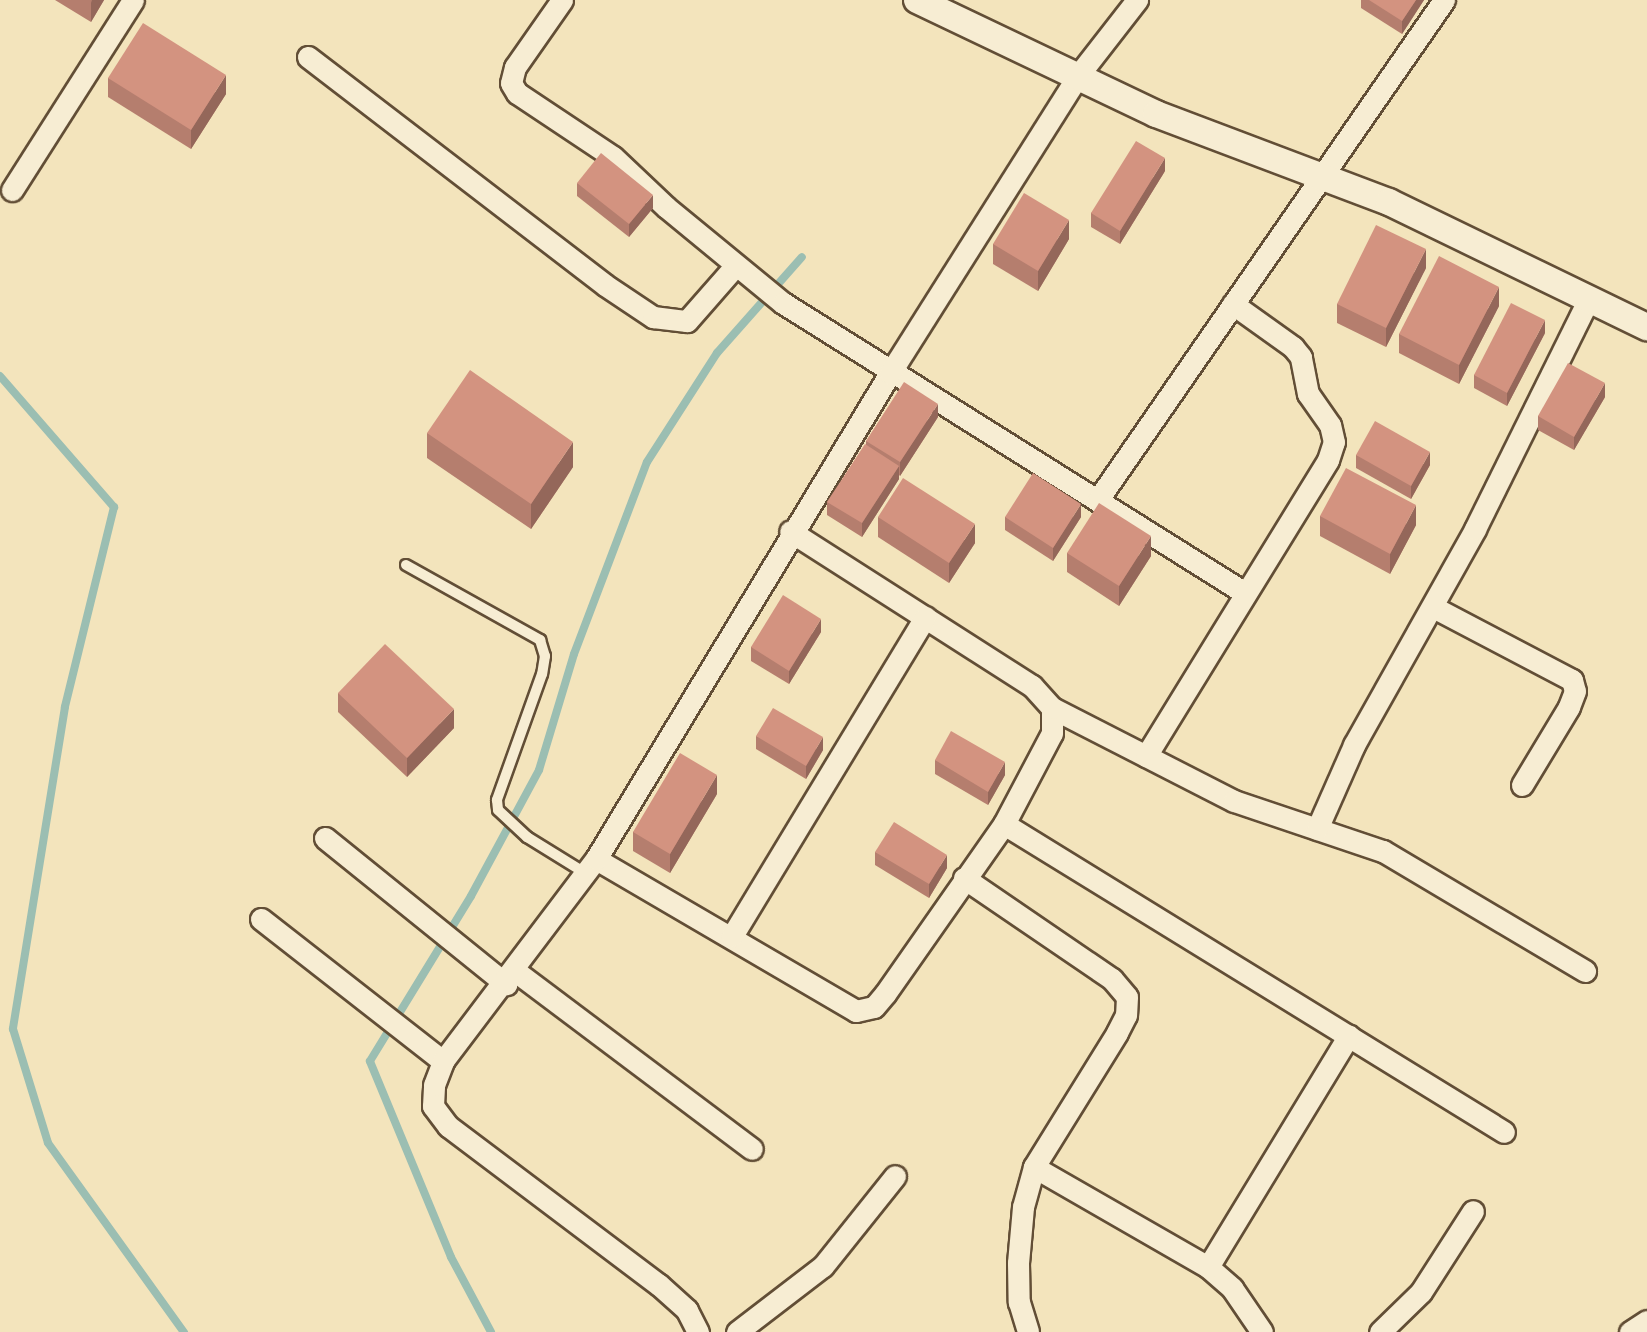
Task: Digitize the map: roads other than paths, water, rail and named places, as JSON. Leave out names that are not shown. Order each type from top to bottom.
[{"type":"street","points":[[12,190],[134,0]]},
{"type":"street","points":[[562,0],[515,67],[513,89],[613,157],[754,282],[783,303],[890,373],[1099,498],[1245,593]]},
{"type":"street","points":[[917,0],[1077,77],[1218,138],[1323,174],[1647,327]]},
{"type":"street","points":[[698,1332],[687,1310],[659,1285],[448,1126],[433,1106],[434,1085],[443,1061],[510,977],[591,866],[790,531],[1077,77],[1138,0]]},
{"type":"street","points":[[1099,498],[1444,0]]},
{"type":"street","points":[[308,57],[605,285],[653,317],[687,321],[736,265]]},
{"type":"street","points":[[1317,829],[1354,745],[1433,607],[1589,298]]},
{"type":"street","points":[[1146,756],[1328,460],[1334,442],[1330,425],[1308,394],[1301,357],[1283,339],[1233,304]]},
{"type":"street","points":[[790,531],[1032,686],[1052,708],[1234,801],[1383,851],[1585,971]]},
{"type":"street","points":[[1433,607],[1572,680],[1575,691],[1569,707],[1522,785]]},
{"type":"street","points":[[732,936],[925,617]]},
{"type":"street","points":[[591,866],[732,936],[830,999],[856,1011],[874,1007],[1004,824],[1052,733],[1052,708]]},
{"type":"street","points":[[1004,824],[1504,1132]]},
{"type":"street","points":[[325,838],[463,949],[510,977],[752,1149]]},
{"type":"street","points":[[964,878],[1112,979],[1127,997],[1126,1015],[1112,1044],[1034,1167],[1023,1207],[1018,1263],[1019,1302],[1028,1332]]},
{"type":"street","points":[[261,919],[443,1061]]},
{"type":"street","points":[[1208,1267],[1349,1035]]},
{"type":"street","points":[[1034,1167],[1208,1267],[1232,1288],[1262,1332]]},
{"type":"street","points":[[737,1332],[824,1266],[895,1177]]},
{"type":"street","points":[[1380,1332],[1421,1292],[1473,1210]]},
{"type":"street","points":[[1630,1332],[1647,1321]]},
{"type":"lane","points":[[406,565],[540,640],[545,656],[542,674],[497,800],[503,820],[527,837],[591,866]]},
{"type":"waterway","points":[[491,1332],[451,1257],[370,1061],[471,896],[539,770],[574,654],[647,462],[717,353],[802,257]]},
{"type":"waterway","points":[[0,376],[114,507],[65,707],[13,1029],[48,1143],[184,1332]]}]
